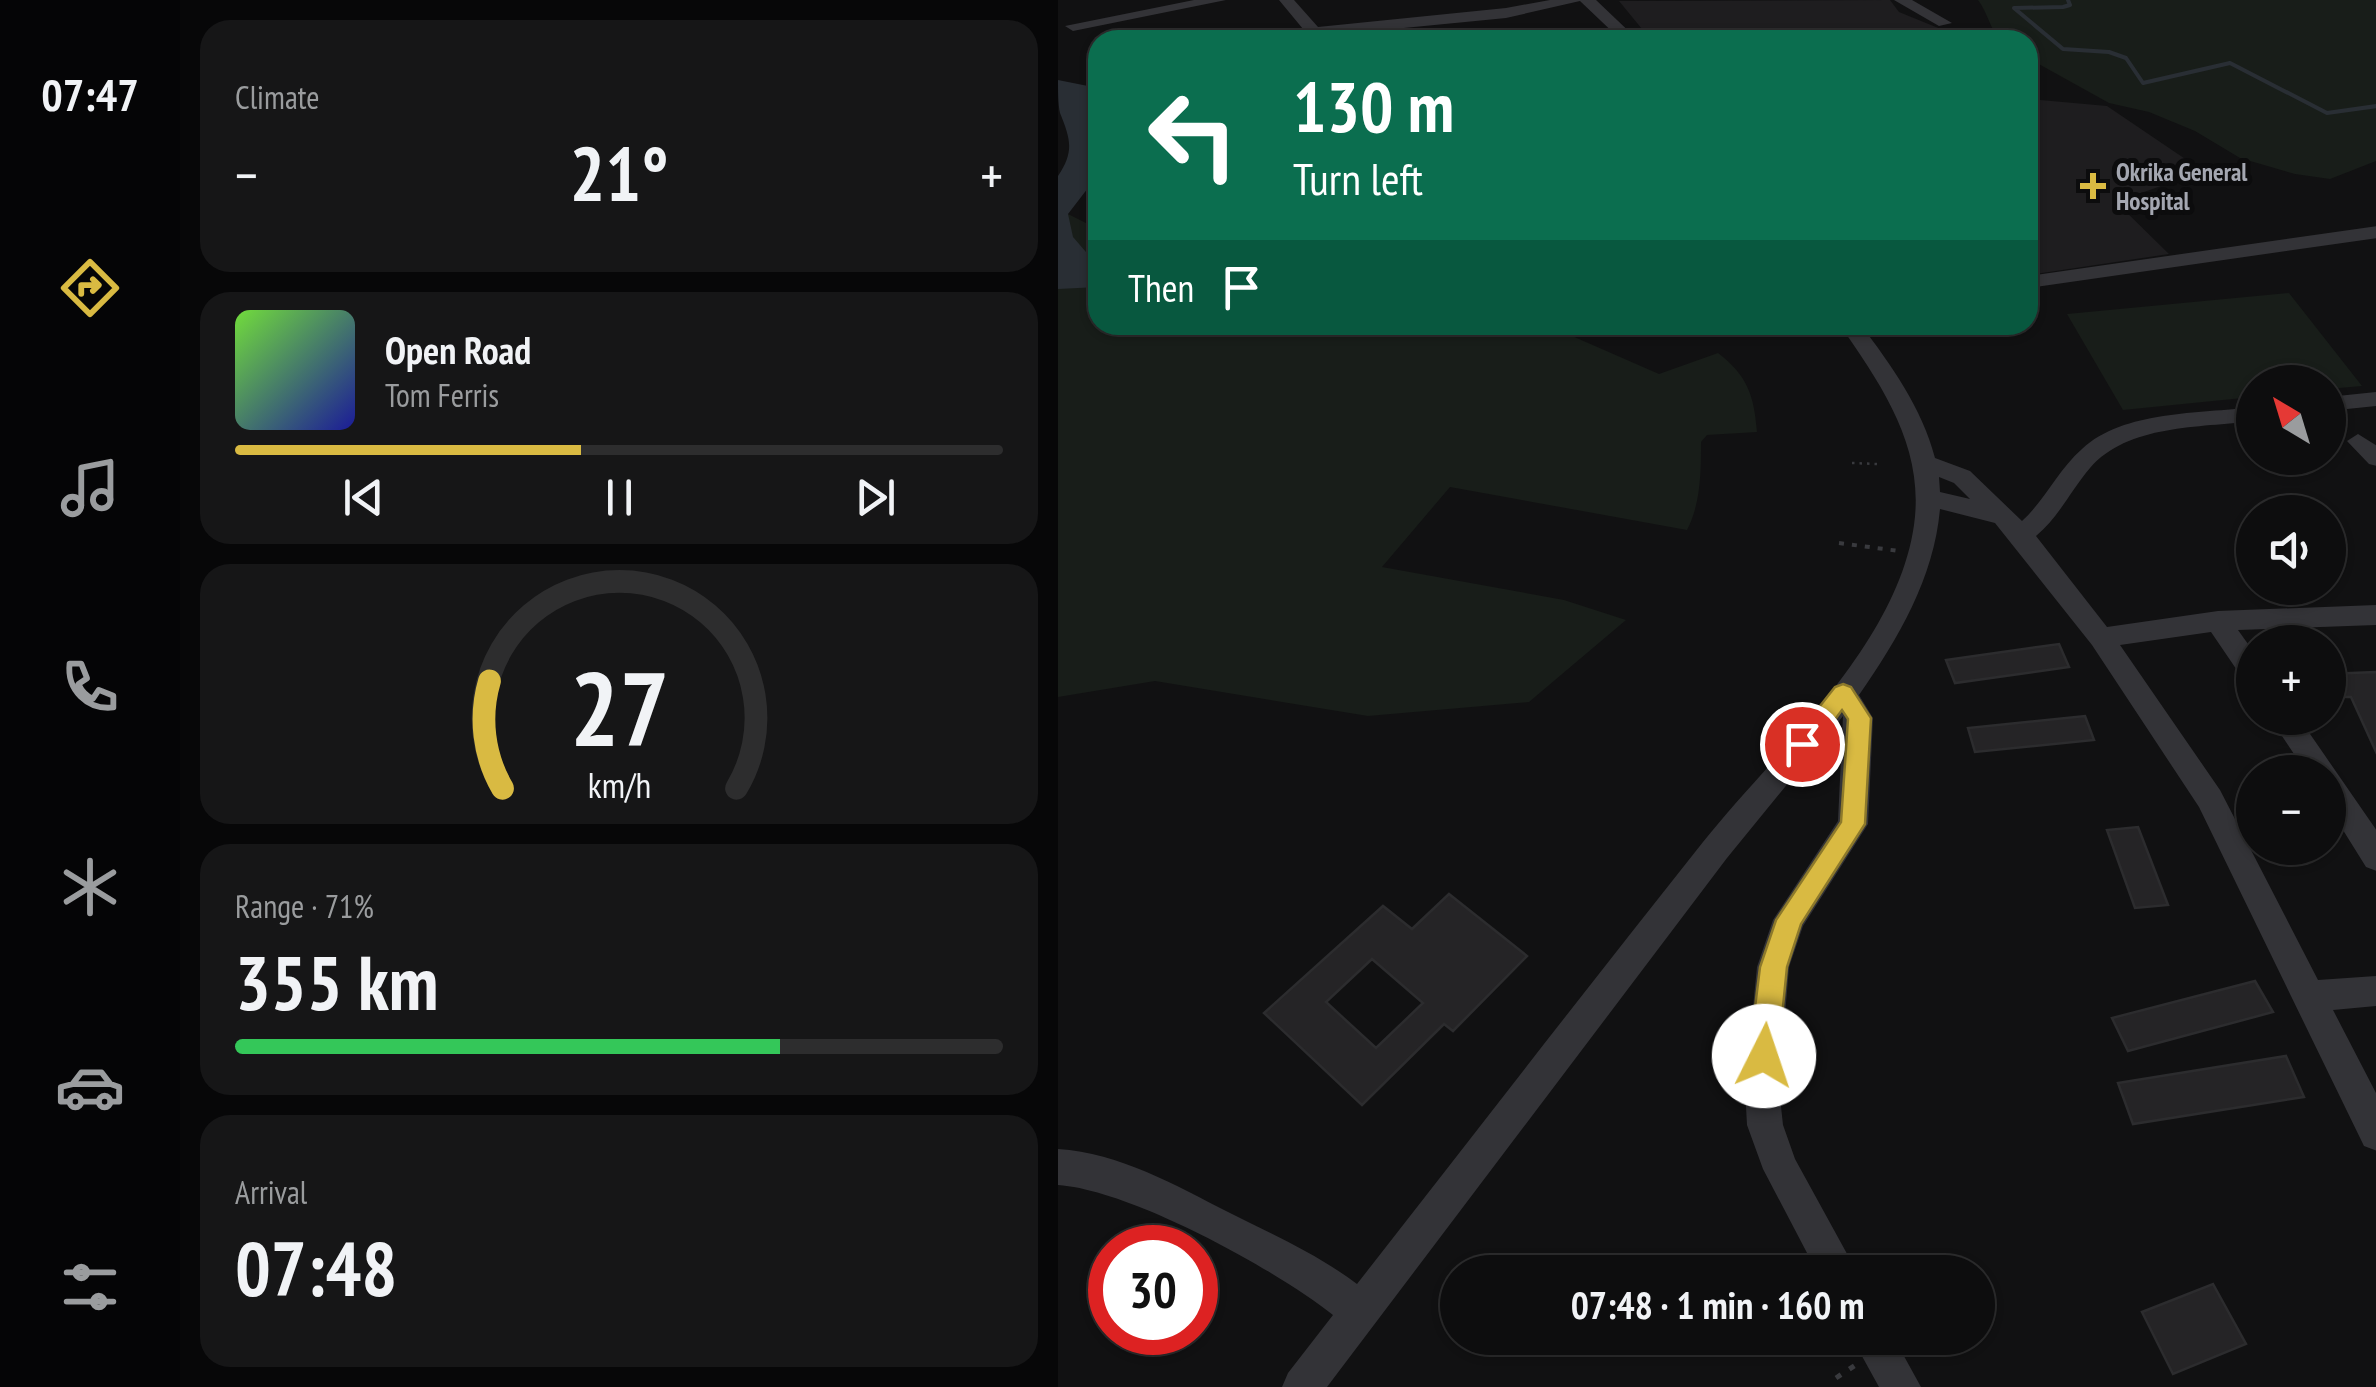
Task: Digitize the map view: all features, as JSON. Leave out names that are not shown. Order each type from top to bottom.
[{"type":"street","points":[[1074,26],[1220,0]]},
{"type":"street","points":[[1286,0],[1309,30]]},
{"type":"street","points":[[1364,30],[1506,13],[1573,0]]},
{"type":"street","points":[[1901,0],[1944,23]]},
{"type":"street","points":[[1593,1],[1621,30]]},
{"type":"street","points":[[2038,281],[2376,232]]},
{"type":"street","points":[[1302,1387],[1719,845],[1843,693],[1895,613],[1919,554],[1929,500],[1926,463],[1918,436],[1888,378],[1857,335]]},
{"type":"street","points":[[2346,402],[2376,399]]},
{"type":"street","points":[[1929,500],[1950,502],[2010,525],[2047,511],[2094,450],[2115,438],[2136,430],[2236,416]]},
{"type":"street","points":[[2358,441],[2376,458]]},
{"type":"street","points":[[1926,463],[1962,477],[2010,525],[2101,638],[2210,798],[2376,1133]]},
{"type":"street","points":[[2101,638],[2218,620],[2376,615]]},
{"type":"street","points":[[2218,620],[2236,647]]},
{"type":"street","points":[[1829,1255],[1781,1168],[1765,1125],[1762,1088],[1764,1024],[1778,951],[1790,920],[1853,824],[1859,718],[1843,693]]},
{"type":"street","points":[[2346,810],[2376,858]]},
{"type":"street","points":[[2309,996],[2376,991]]},
{"type":"street","points":[[1058,1167],[1088,1170],[1139,1187],[1311,1272],[1360,1312]]},
{"type":"street","points":[[1882,1355],[1902,1387]]},
{"type":"path","points":[[1852,464],[1877,464]]},
{"type":"path","points":[[1839,543],[1919,554]]},
{"type":"shaded area","points":[[1890,0],[1899,12],[1943,30],[1643,30],[1619,1]]},
{"type":"shaded area","points":[[1978,0],[2376,0],[2376,161],[2330,179],[2295,174],[2240,158],[2195,131],[2149,112],[2109,103],[2038,64],[2038,30],[1993,30]]},
{"type":"shaded area","points":[[1058,80],[1088,86],[1088,188],[1068,214],[1073,237],[1088,254],[1088,288],[1058,289],[1058,176],[1069,144],[1059,109]]},
{"type":"shaded area","name":"Okrika General Hospital","points":[[2038,100],[2107,106],[2203,171],[2116,202],[2169,254],[2038,274]]},
{"type":"shaded area","points":[[1068,214],[1088,224],[1088,335],[1570,335],[1659,374],[1718,353],[1748,388],[1757,432],[1707,435],[1701,442],[1698,498],[1687,530],[1450,487],[1382,567],[1564,600],[1626,620],[1529,702],[1368,716],[1155,681],[1058,697],[1058,224]]},
{"type":"shaded area","points":[[2289,293],[2346,365],[2236,365],[2236,399],[2123,410],[2067,314]]},
{"type":"shaded area","points":[[2346,366],[2362,386],[2346,387]]},
{"type":"building","points":[[2059,644],[2069,667],[1955,683],[1946,660]]},
{"type":"building","points":[[2377,672],[2377,754],[2351,697],[2346,697],[2346,673]]},
{"type":"building","points":[[2085,716],[2094,740],[1975,752],[1968,728]]},
{"type":"building","points":[[2138,827],[2168,905],[2135,908],[2107,830]]},
{"type":"building","points":[[1449,894],[1527,956],[1453,1031],[1444,1024],[1362,1105],[1264,1013],[1383,906],[1412,929]],"holes":[[[1372,959],[1423,1003],[1376,1048],[1326,1002]]]},
{"type":"building","points":[[2255,981],[2273,1012],[2128,1051],[2112,1018]]},
{"type":"building","points":[[2286,1056],[2304,1097],[2133,1124],[2118,1083]]},
{"type":"building","points":[[2213,1284],[2246,1344],[2173,1374],[2142,1312]]},
{"type":"waterway","points":[[2068,0],[2070,5],[2063,7],[2014,8],[2063,49],[2109,52],[2126,58],[2143,83],[2230,63],[2327,113],[2377,106]]},
{"type":"place","name":"Okrika General Hospital","points":[[2093,186]]},
{"type":"route","points":[[1764,1056],[1764,1024],[1773,967],[1790,920],[1853,824],[1859,718],[1843,693],[1802,744]]}]
